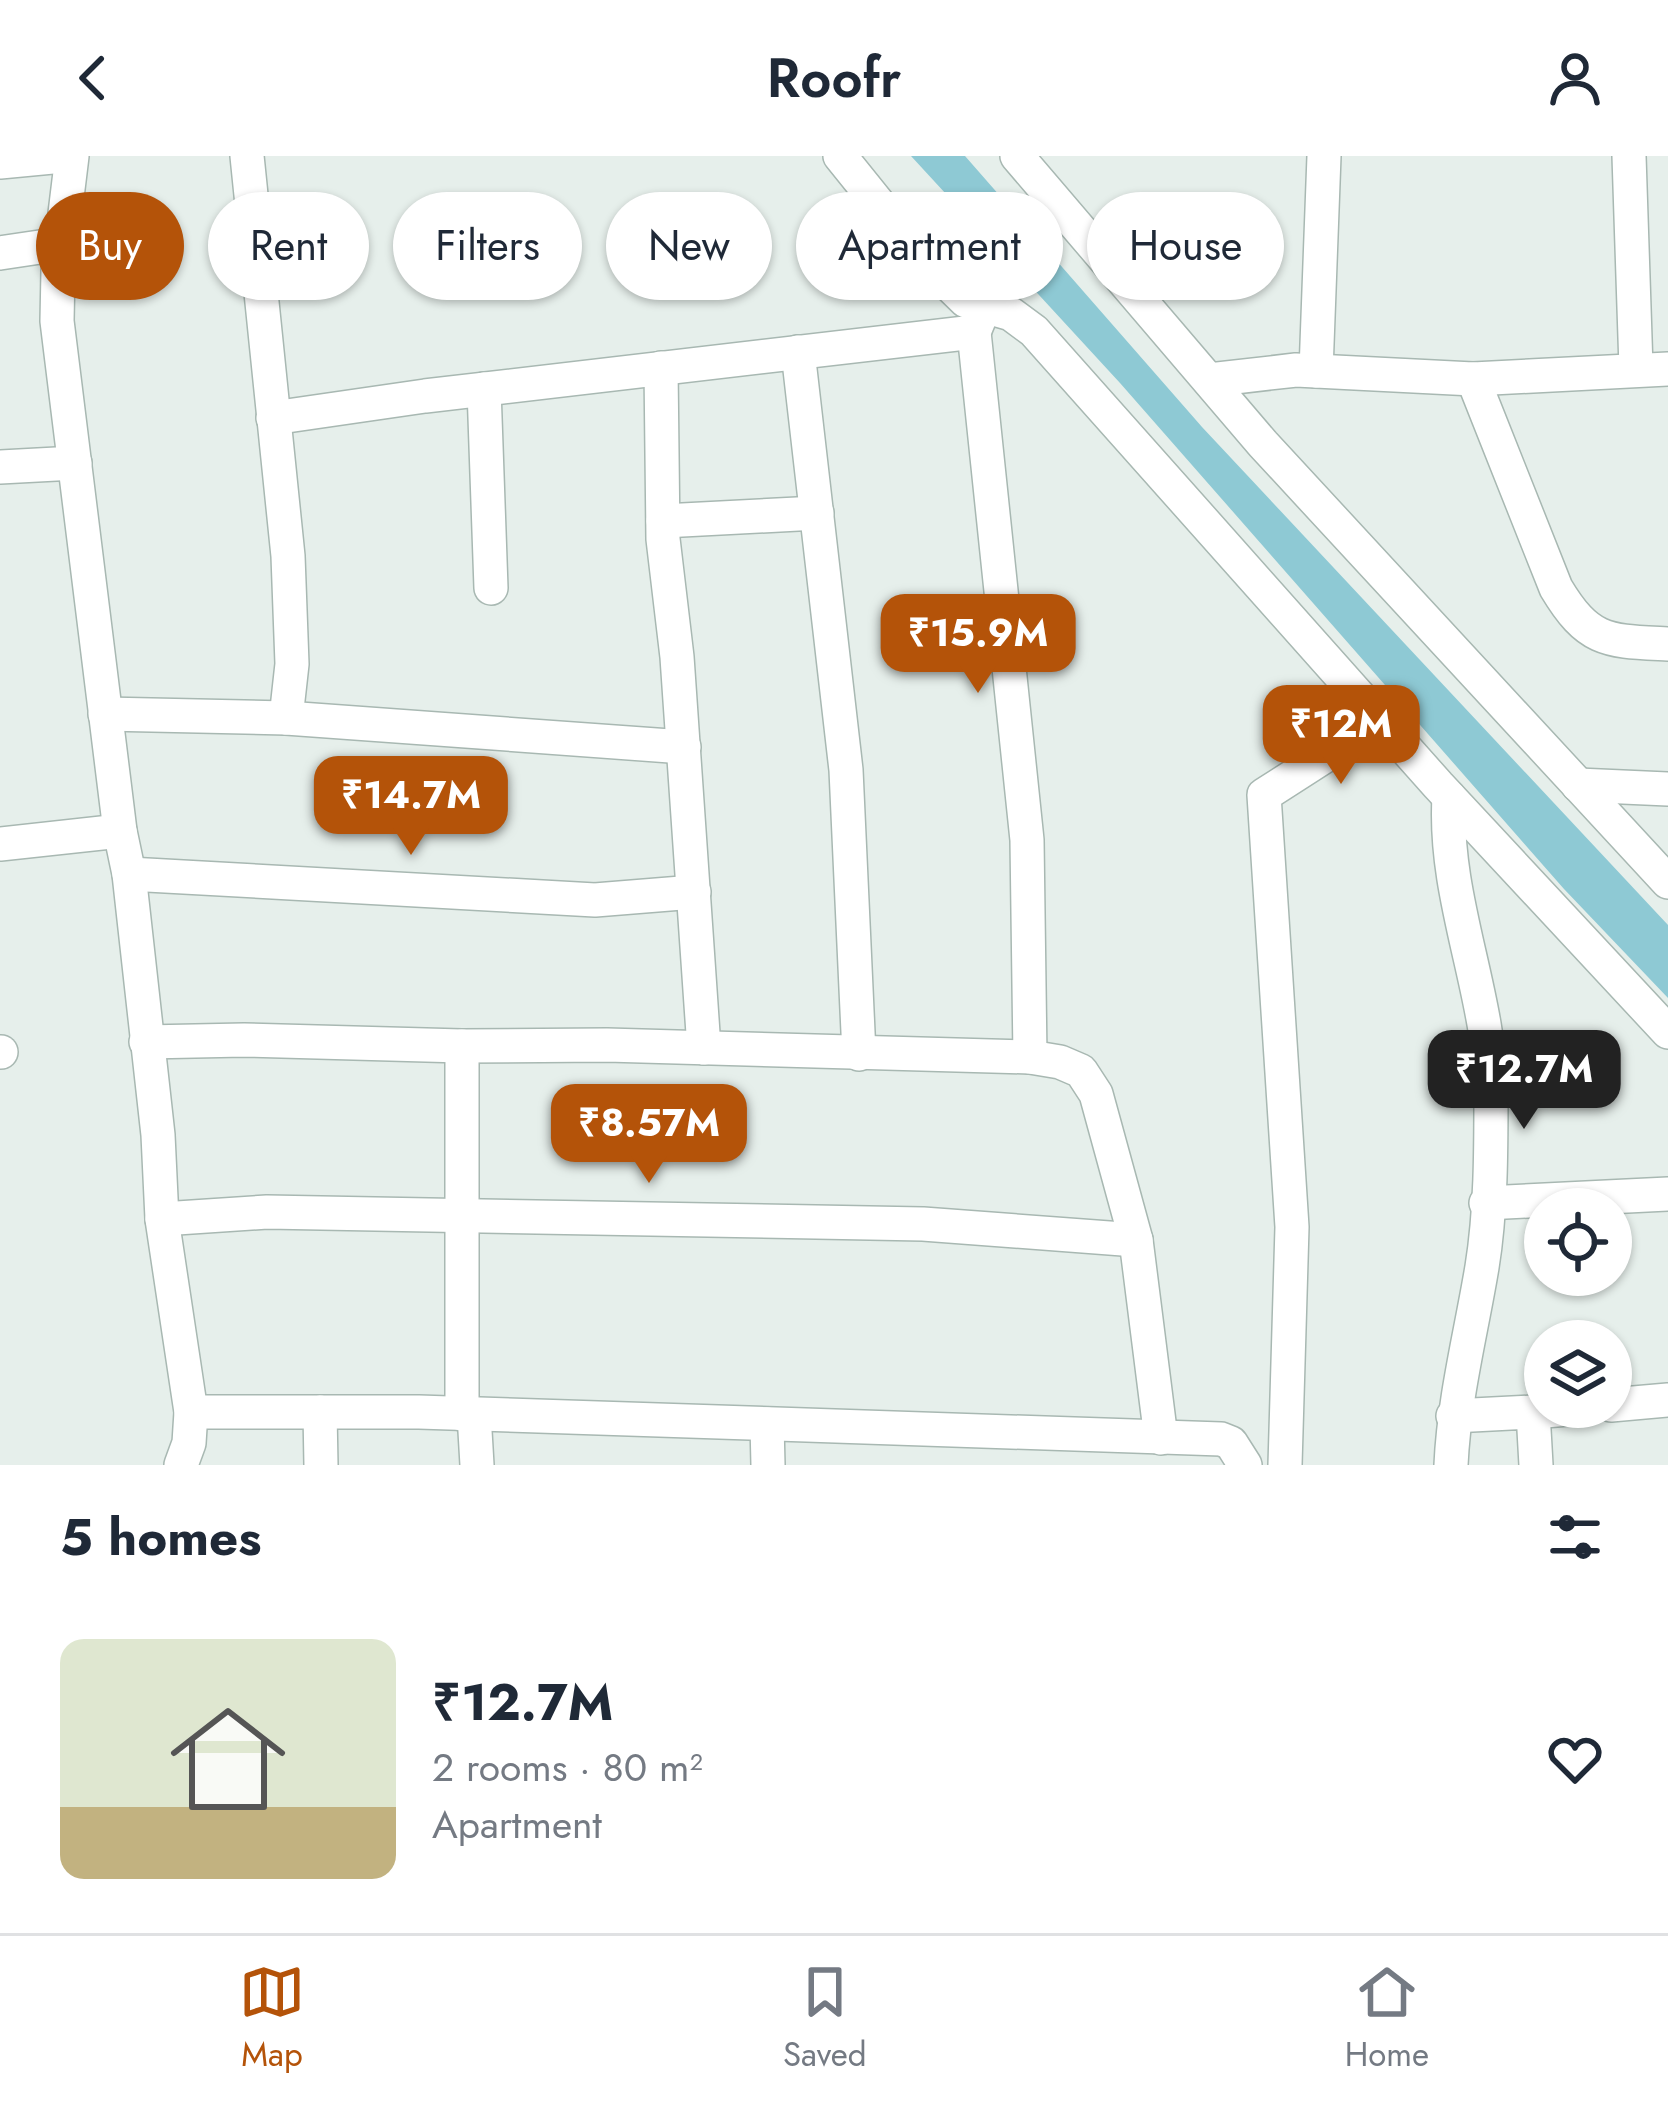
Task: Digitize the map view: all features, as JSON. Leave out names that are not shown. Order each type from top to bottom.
[{"type":"street","points":[[0,162],[67,156],[64,192]]},
{"type":"street","points":[[247,156],[288,556],[292,664],[286,718]]},
{"type":"street","points":[[840,156],[979,320],[1027,840],[1030,1057]]},
{"type":"street","points":[[1017,156],[1422,620],[1668,882]]},
{"type":"street","points":[[1316,371],[1324,156]]},
{"type":"street","points":[[1209,380],[1316,371],[1473,379],[1652,369],[1629,156]]},
{"type":"street","points":[[0,253],[36,248]]},
{"type":"street","points":[[58,300],[105,714],[129,874],[158,1135],[162,1219],[191,1412],[189,1443],[181,1465]]},
{"type":"street","points":[[273,418],[798,352],[1011,314],[1034,331],[1449,796],[1668,1032]]},
{"type":"street","points":[[798,352],[846,770],[859,1054]]},
{"type":"street","points":[[661,368],[663,521],[704,1048]]},
{"type":"street","points":[[1473,379],[1556,588],[1576,620],[1605,640],[1668,644]]},
{"type":"street","points":[[484,389],[491,588]]},
{"type":"street","points":[[0,467],[76,464]]},
{"type":"street","points":[[663,521],[817,513]]},
{"type":"street","points":[[105,714],[286,718],[684,747]]},
{"type":"street","points":[[1285,1465],[1292,1227],[1264,795],[1382,720]]},
{"type":"street","points":[[1578,785],[1668,789]]},
{"type":"street","points":[[1449,796],[1447,833],[1453,884],[1479,1005],[1491,1090],[1483,1262],[1453,1416],[1450,1465]]},
{"type":"street","points":[[0,844],[120,831]]},
{"type":"street","points":[[129,874],[595,900],[694,892]]},
{"type":"street","points":[[146,1042],[704,1048],[1030,1057],[1071,1065],[1089,1080],[1136,1240],[1161,1438]]},
{"type":"street","points":[[462,1046],[468,1414],[477,1465]]},
{"type":"street","points":[[1486,1203],[1668,1194]]},
{"type":"street","points":[[162,1219],[267,1212],[463,1214],[923,1224],[1136,1240]]},
{"type":"street","points":[[1632,1403],[1668,1400]]},
{"type":"street","points":[[191,1412],[468,1414],[1222,1438],[1246,1465]]},
{"type":"street","points":[[320,1412],[321,1465]]},
{"type":"street","points":[[1453,1416],[1524,1412]]},
{"type":"street","points":[[767,1424],[768,1465]]},
{"type":"street","points":[[1535,1428],[1536,1465]]},
{"type":"water","points":[[911,156],[965,156],[996,192],[944,192]]},
{"type":"water","points":[[1063,268],[1202,427],[1668,925],[1668,998],[1564,889],[1044,300],[1063,300]]}]
